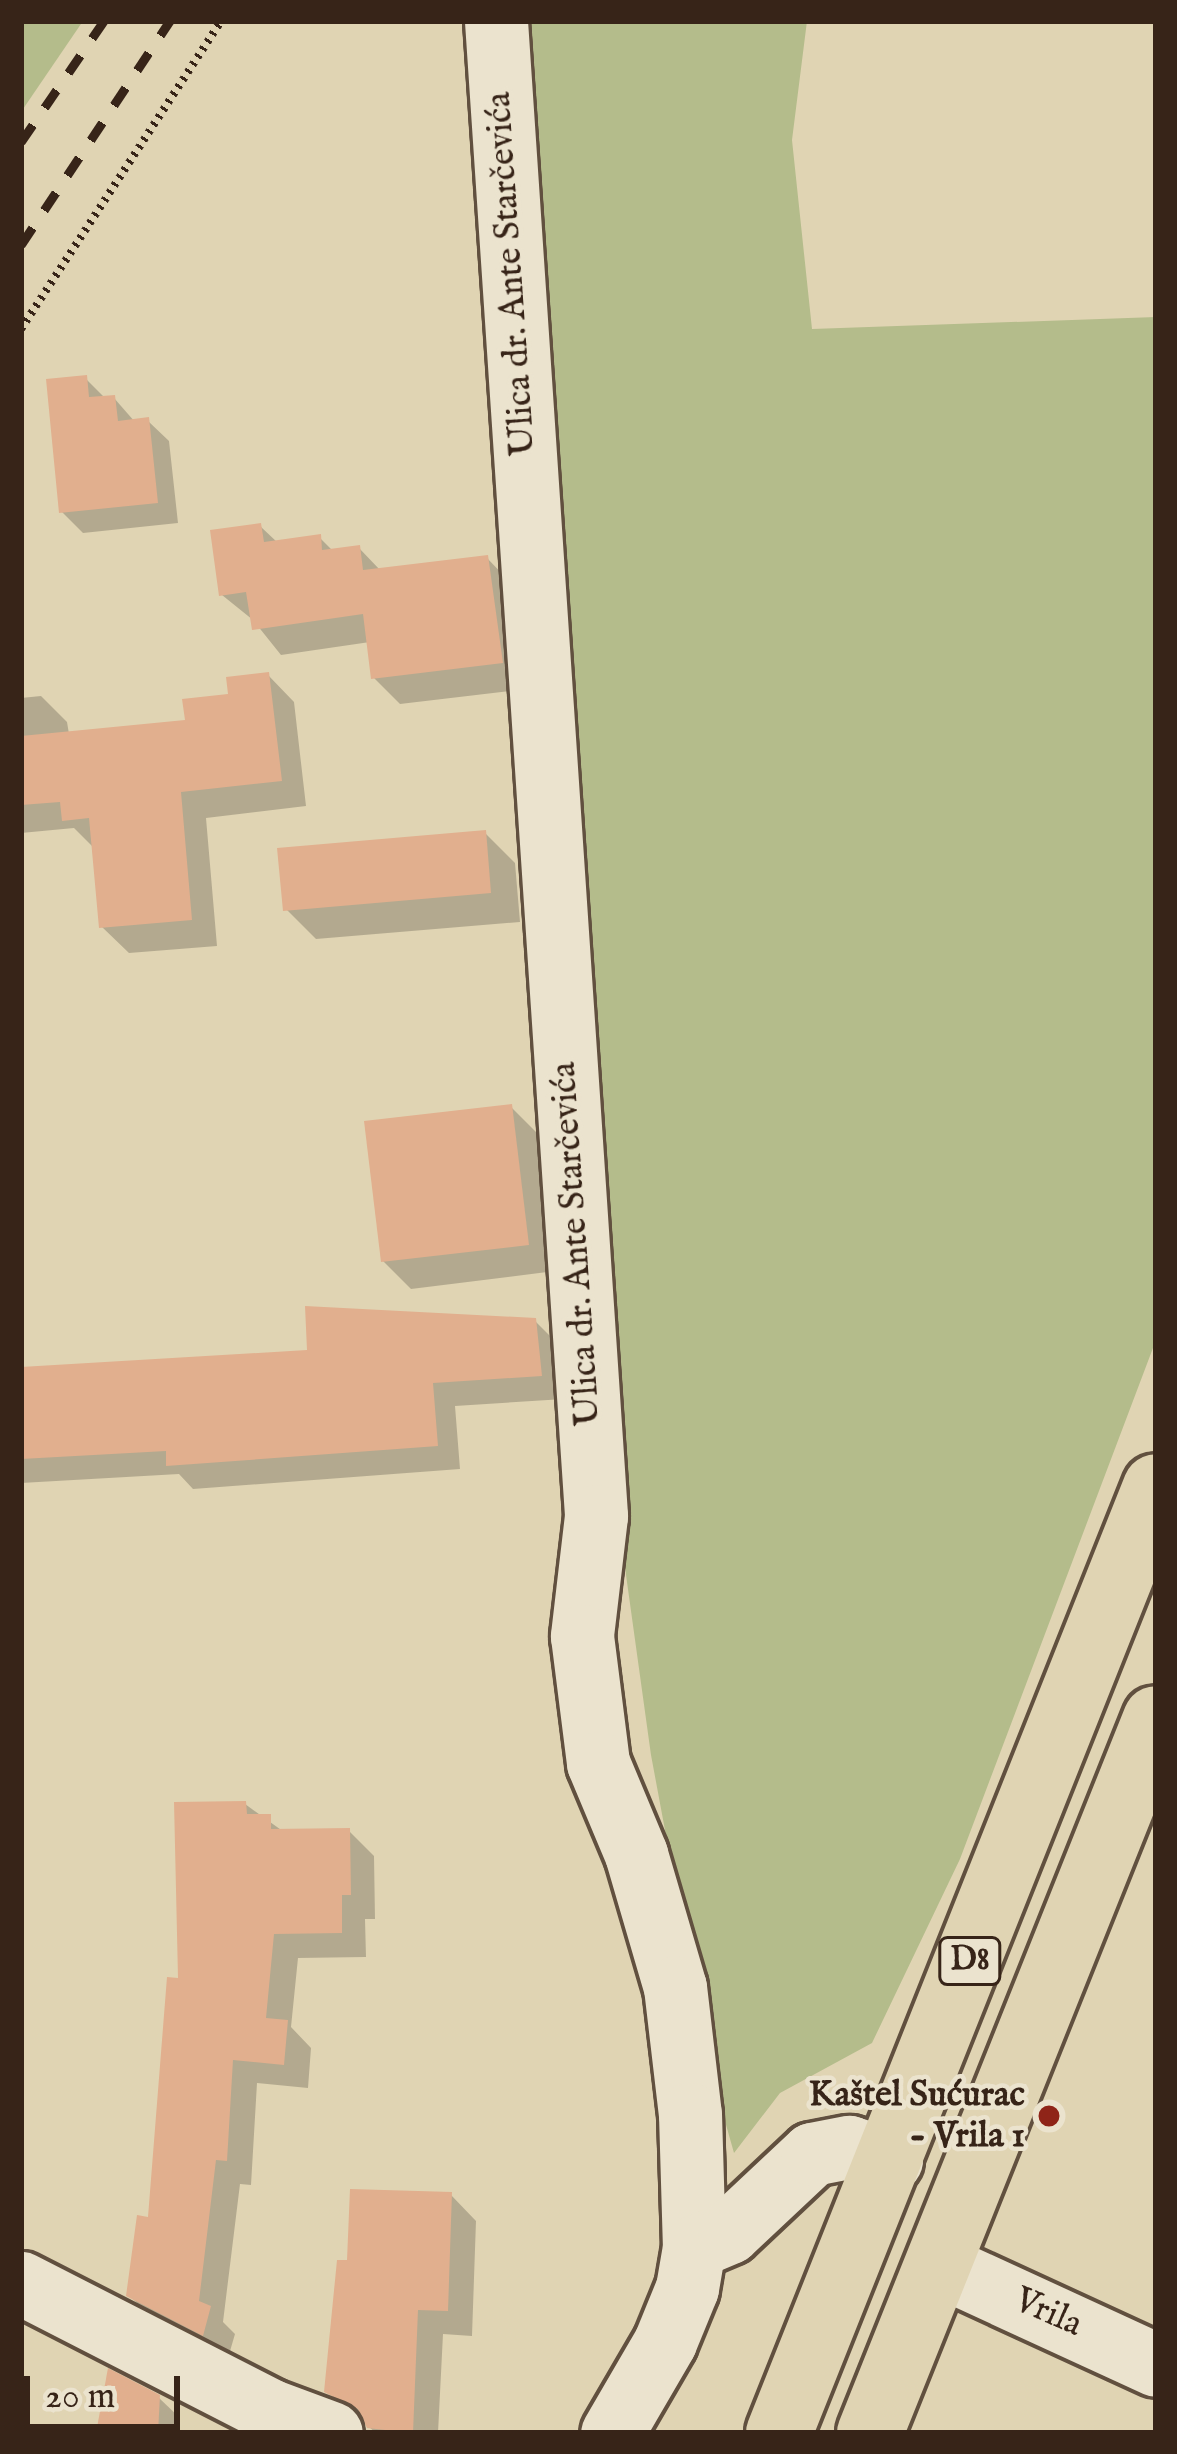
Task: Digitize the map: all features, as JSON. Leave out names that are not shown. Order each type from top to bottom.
[{"type":"main road","name":"D8","points":[[779,2433],[1156,1487]]},
{"type":"main road","name":"D8","points":[[870,2433],[1156,1719]]},
{"type":"street","name":"Ulica dr. Ante Starčevića","points":[[496,21],[596,1516],[581,1636],[598,1763],[636,1855],[675,1987],[690,2114],[694,2247],[687,2288],[665,2342],[612,2433]]},
{"type":"street","points":[[694,2247],[730,2232],[812,2154],[849,2147],[891,2160]]},
{"type":"street","name":"Vrila","points":[[939,2265],[1156,2365]]},
{"type":"street","points":[[21,2284],[231,2392],[332,2433]]},
{"type":"path","points":[[21,329],[221,21]]},
{"type":"green space","points":[[21,21],[83,21],[21,112]]},
{"type":"green space","points":[[531,21],[807,21],[792,140],[812,329],[1156,317],[1156,1340],[960,1859],[872,2043],[780,2093],[734,2153],[708,2061],[651,1755],[617,1510],[533,295]]},
{"type":"building","points":[[87,375],[89,397],[115,395],[118,421],[149,417],[158,503],[59,513],[46,379]]},
{"type":"building","points":[[261,523],[264,542],[321,534],[322,550],[360,545],[363,570],[488,555],[503,663],[371,679],[363,614],[252,630],[246,592],[219,596],[210,530]]},
{"type":"building","points":[[269,672],[282,781],[181,792],[192,920],[99,928],[89,818],[62,821],[60,802],[21,805],[21,736],[185,720],[182,699],[228,694],[226,677]]},
{"type":"building","points":[[486,830],[491,893],[283,911],[277,848]]},
{"type":"building","points":[[512,1104],[529,1245],[381,1262],[364,1121]]},
{"type":"building","points":[[305,1306],[536,1318],[542,1376],[433,1383],[438,1446],[166,1466],[166,1451],[21,1459],[21,1367],[307,1350]]},
{"type":"building","points":[[246,1801],[247,1814],[271,1814],[271,1829],[350,1828],[351,1895],[342,1895],[342,1933],[274,1934],[266,2018],[288,2020],[284,2065],[233,2060],[227,2161],[216,2160],[199,2301],[211,2306],[203,2336],[126,2296],[137,2215],[148,2217],[167,1977],[178,1978],[174,1802]]},
{"type":"building","points":[[350,2189],[452,2192],[448,2311],[418,2310],[413,2433],[367,2428],[358,2409],[324,2392],[337,2260],[347,2260]]},
{"type":"building","points":[[108,2368],[160,2395],[158,2433],[96,2433]]},
{"type":"railway","points":[[21,142],[104,21]]},
{"type":"railway","points":[[21,245],[170,21]]},
{"type":"place","name":"Kaštel Sućurac - Vrila 1","points":[[1049,2116]]}]
